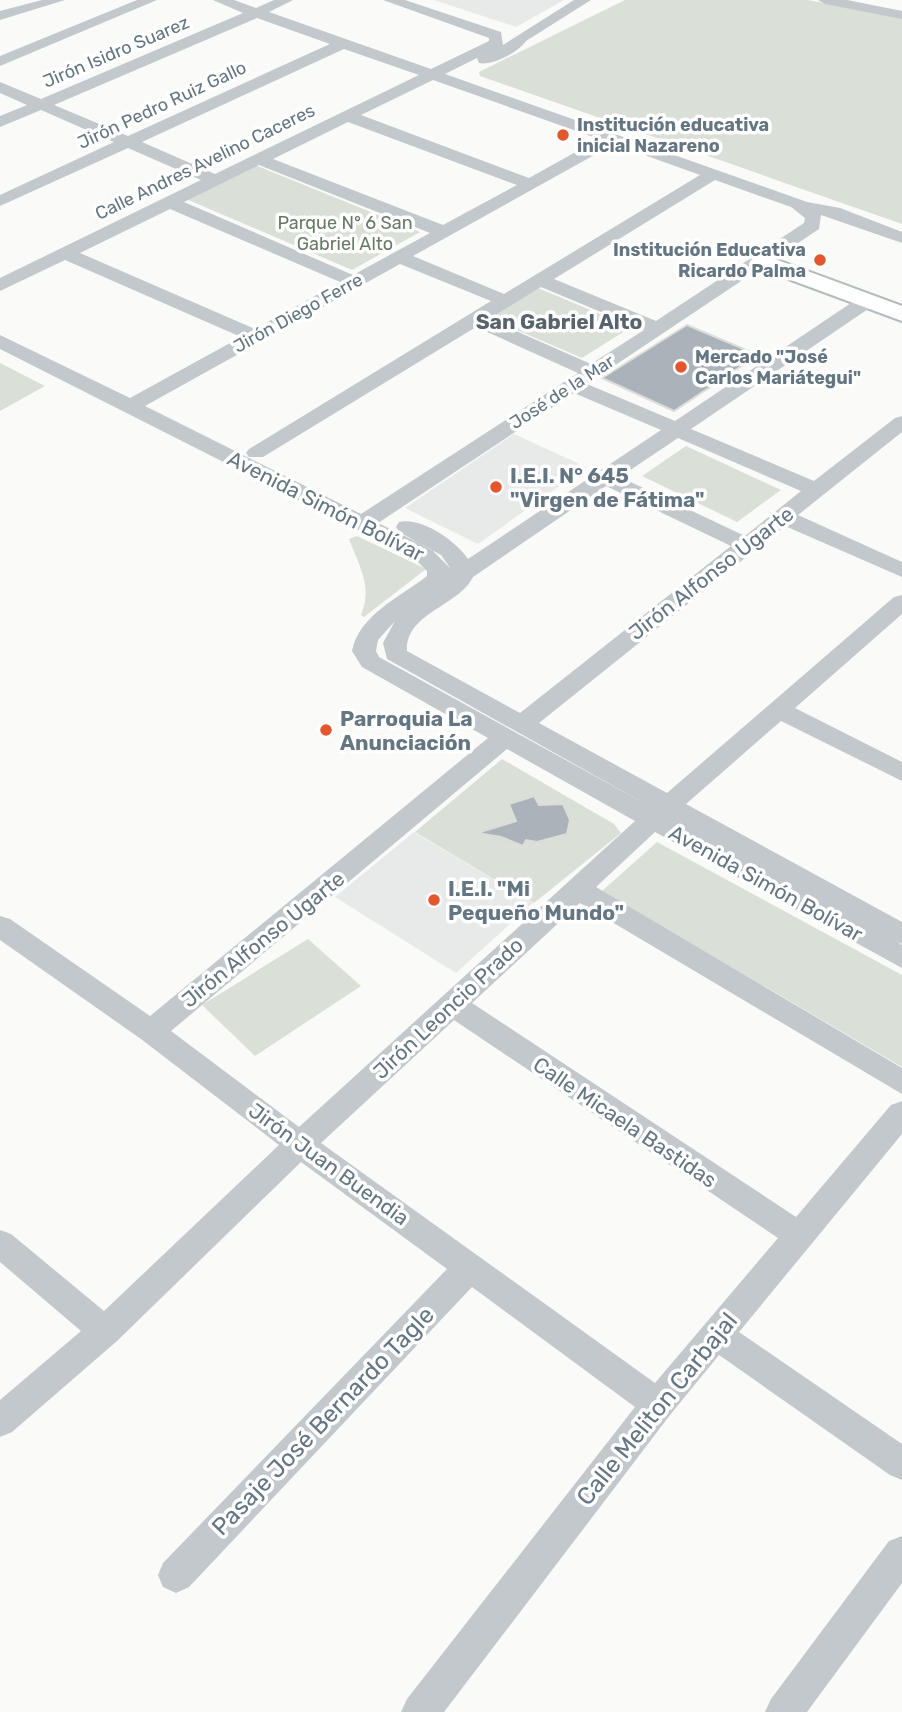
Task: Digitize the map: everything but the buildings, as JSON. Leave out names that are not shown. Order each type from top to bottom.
[{"type":"main road","points":[[761,261],[902,314]]},
{"type":"street","points":[[0,16],[58,0]]},
{"type":"street","points":[[0,61],[150,0]]},
{"type":"street","points":[[220,0],[804,207],[834,212],[902,238]]},
{"type":"street","name":"Jirón Isidro Suarez","points":[[0,122],[286,0]]},
{"type":"street","points":[[390,0],[498,39],[497,43],[435,78]]},
{"type":"street","points":[[417,0],[516,32],[522,38]]},
{"type":"street","points":[[435,78],[517,44],[522,38],[584,0]]},
{"type":"street","points":[[825,0],[899,11]]},
{"type":"street","name":"Jirón Pedro Ruiz Gallo","points":[[0,201],[340,44]]},
{"type":"street","name":"Calle Andres Avelino Caceres","points":[[0,285],[348,116],[435,78]]},
{"type":"street","points":[[0,87],[215,180]]},
{"type":"street","points":[[348,116],[531,184]]},
{"type":"street","name":"Jirón Diego Ferre","points":[[137,402],[613,138]]},
{"type":"street","points":[[259,159],[444,232]]},
{"type":"street","points":[[256,453],[713,174]]},
{"type":"street","points":[[169,202],[354,282]]},
{"type":"street","name":"José de la Mar","points":[[370,517],[813,225],[814,217],[804,207]]},
{"type":"street","points":[[64,253],[254,337]]},
{"type":"street","points":[[399,257],[506,301]]},
{"type":"street","points":[[540,280],[658,329]]},
{"type":"street","points":[[438,578],[463,573],[867,301]]},
{"type":"street","points":[[476,320],[592,372]]},
{"type":"street","name":"Avenida Simón Bolívar","points":[[0,327],[137,402],[370,517],[447,548],[458,559],[463,573],[458,584],[397,632],[393,647],[395,654],[513,731]]},
{"type":"street","name":"Avenida Simón Bolívar","points":[[0,341],[256,453],[370,517],[423,555],[438,570],[438,578],[370,630],[364,640],[365,657],[902,934]]},
{"type":"street","points":[[573,385],[816,490]]},
{"type":"street","name":"Jirón Alfonso Ugarte","points":[[151,1031],[513,731],[902,422]]},
{"type":"street","points":[[606,478],[746,545]]},
{"type":"street","points":[[782,516],[902,570]]},
{"type":"street","name":"Jirón Leoncio Prado","points":[[0,1421],[106,1331],[300,1144],[662,812],[779,710],[896,617]]},
{"type":"street","points":[[779,710],[902,772]]},
{"type":"street","name":"Avenida Simón Bolívar","points":[[662,812],[902,958]]},
{"type":"street","points":[[578,889],[902,1082]]},
{"type":"street","name":"Jirón Juan Buendia","points":[[0,926],[151,1031],[300,1144],[658,1404]]},
{"type":"street","name":"Calle Micaela Bastidas","points":[[453,1005],[799,1236]]},
{"type":"street","name":"Calle Meliton Carbajal","points":[[420,1712],[658,1404],[902,1113]]},
{"type":"street","points":[[0,1244],[106,1331]]},
{"type":"street","name":"Pasaje José Bernardo Tagle","points":[[176,1575],[470,1267]]},
{"type":"street","points":[[716,1334],[902,1464]]},
{"type":"street","points":[[784,1712],[902,1553]]},
{"type":"shaded area","points":[[434,0],[564,0],[516,27]]},
{"type":"shaded area","name":"I.E.I. N° 645 \"Virgen de Fátima\"","points":[[514,434],[586,467],[478,544],[405,508]]},
{"type":"shaded area","name":"I.E.I. \"Mi Pequeño Mundo\"","points":[[414,832],[533,903],[456,973],[335,897]]},
{"type":"green space","points":[[625,0],[808,0],[902,18],[902,224],[480,76],[479,72]]},
{"type":"green space","name":"Parque N° 6 San Gabriel Alto","points":[[255,165],[420,232],[352,270],[186,199]]},
{"type":"green space","points":[[538,288],[631,327],[582,358],[489,318]]},
{"type":"green space","points":[[0,363],[45,386],[0,411]]},
{"type":"green space","points":[[686,446],[781,490],[737,522],[642,476]]},
{"type":"green space","points":[[357,536],[426,569],[364,617],[361,615],[366,595],[365,585],[349,539]]},
{"type":"green space","points":[[502,759],[614,824],[621,833],[534,903],[415,832]]},
{"type":"green space","points":[[657,842],[902,975],[902,1067],[602,891]]},
{"type":"green space","points":[[308,939],[361,986],[255,1056],[202,1005]]},
{"type":"place","name":"Institución educativa inicial Nazareno","points":[[563,135]]},
{"type":"place","name":"Institución Educativa Ricardo Palma","points":[[820,260]]},
{"type":"place","name":"Mercado \"José Carlos Mariátegui\"","points":[[681,367]]},
{"type":"place","name":"I.E.I. N° 645 \"Virgen de Fátima\"","points":[[496,487]]},
{"type":"place","name":"Parroquia La Anunciación","points":[[326,730]]},
{"type":"place","name":"I.E.I. \"Mi Pequeño Mundo\"","points":[[434,900]]},
{"type":"district","name":"San Gabriel Alto","points":[[559,321]]}]
